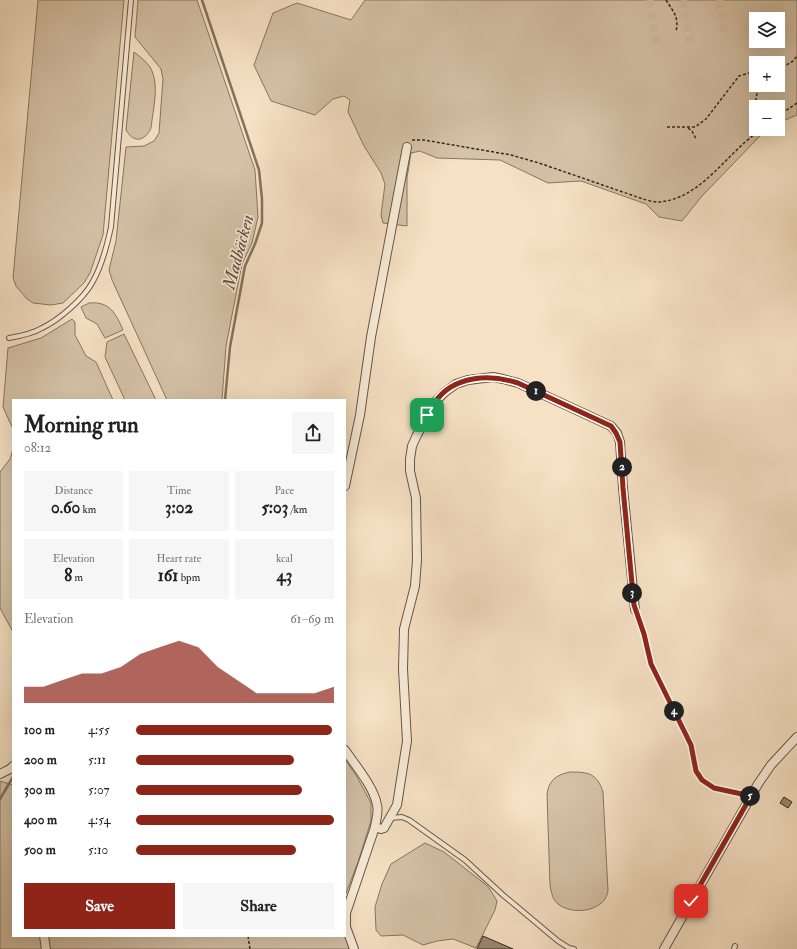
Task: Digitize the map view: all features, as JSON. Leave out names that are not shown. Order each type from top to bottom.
[{"type":"street","points":[[346,481],[360,415],[371,337],[407,147]]},
{"type":"street","points":[[375,827],[380,829],[384,828],[397,805],[407,741],[403,669],[404,629],[416,574],[417,513],[416,498],[410,471],[412,446],[436,401],[445,392],[456,384],[468,380],[486,378],[504,379],[518,383],[611,426],[620,442],[635,610]]},
{"type":"street","points":[[664,949],[751,796],[771,765],[797,737]]},
{"type":"street","points":[[346,752],[375,797],[378,814],[346,913],[346,927],[354,949]]},
{"type":"street","points":[[0,774],[12,767]]},
{"type":"street","points":[[44,937],[46,949]]},
{"type":"lane","points":[[9,338],[24,335],[43,328],[68,309],[92,284],[103,260],[111,227],[131,0]]},
{"type":"lane","points":[[635,610],[644,634],[651,664],[691,745],[696,771],[702,780],[714,788],[751,796]]},
{"type":"lane","points":[[390,819],[402,817],[409,820],[446,846],[465,860],[503,896],[558,941],[569,948],[574,949]]},
{"type":"path","points":[[666,0],[676,15],[676,32]]},
{"type":"path","points":[[785,66],[793,61],[797,56]]},
{"type":"path","points":[[667,127],[695,128],[706,119],[739,76],[749,73]]},
{"type":"path","points":[[785,111],[797,102]]},
{"type":"path","points":[[688,127],[692,131],[696,140]]},
{"type":"path","points":[[407,147],[410,140],[424,140],[511,155],[540,163],[643,199],[656,202],[671,200],[701,184],[753,136]]},
{"type":"path","points":[[248,937],[250,949]]},
{"type":"shaded area","points":[[38,0],[124,0],[103,235],[90,273],[84,283],[63,303],[51,305],[33,303],[27,299],[16,286],[13,278]]},
{"type":"shaded area","points":[[138,0],[197,0],[255,170],[258,217],[252,243],[242,264],[226,346],[222,399],[167,399],[112,280],[109,270],[116,241],[126,147],[144,146],[154,141],[159,133],[163,79],[161,69],[135,37]]},
{"type":"shaded area","points":[[365,0],[797,0],[797,115],[785,120],[785,100],[749,100],[749,136],[760,136],[702,196],[682,221],[659,217],[646,204],[581,181],[548,183],[500,160],[437,158],[420,151],[411,153],[407,178],[407,226],[383,223],[381,215],[385,184],[381,173],[364,146],[348,112],[350,100],[344,96],[333,99],[315,115],[271,101],[254,65],[273,13],[297,3],[351,20]]},
{"type":"shaded area","points":[[134,52],[150,67],[155,81],[151,128],[146,136],[139,139],[132,137],[126,130]]},
{"type":"shaded area","points":[[89,303],[107,306],[115,314],[123,330],[105,338],[97,324],[86,318],[81,307]]},
{"type":"shaded area","points":[[72,319],[75,322],[75,335],[86,356],[96,362],[113,399],[12,399],[12,427],[3,407],[8,348],[41,338]]},
{"type":"shaded area","points":[[124,334],[156,399],[125,399],[105,357],[107,342]]},
{"type":"shaded area","points":[[12,452],[12,630],[0,608],[0,472],[10,459]]},
{"type":"shaded area","points":[[346,760],[371,803],[371,821],[346,893]]},
{"type":"shaded area","points":[[570,772],[587,773],[595,777],[603,792],[608,891],[606,898],[602,903],[590,909],[584,910],[571,910],[560,906],[552,894],[550,885],[547,794],[549,785],[554,779]]},
{"type":"shaded area","points":[[0,781],[12,785],[12,937],[346,937],[346,932],[349,949],[0,949]]},
{"type":"shaded area","points":[[425,843],[444,852],[485,884],[497,901],[495,910],[476,948],[453,939],[423,945],[403,935],[381,936],[376,930],[375,907],[382,884],[391,864]]},
{"type":"building","points":[[784,797],[792,802],[788,808],[780,803]]},
{"type":"building","points":[[483,936],[513,949],[477,949]]},
{"type":"waterway","name":"Madbäcken","points":[[202,0],[259,170],[262,199],[262,223],[255,244],[245,266],[230,347],[225,399]]},
{"type":"waterway","name":"Madbäcken","points":[[0,799],[12,779]]},
{"type":"tunnel","points":[[649,0],[657,47]]},
{"type":"tunnel","points":[[683,0],[690,43]]},
{"type":"tunnel","points":[[719,0],[725,36]]},
{"type":"route","points":[[427,415],[436,401],[456,384],[480,378],[504,379],[518,383],[611,426],[616,433],[620,442],[634,605],[644,634],[651,664],[691,745],[696,771],[702,780],[714,788],[751,796],[691,901]]}]
